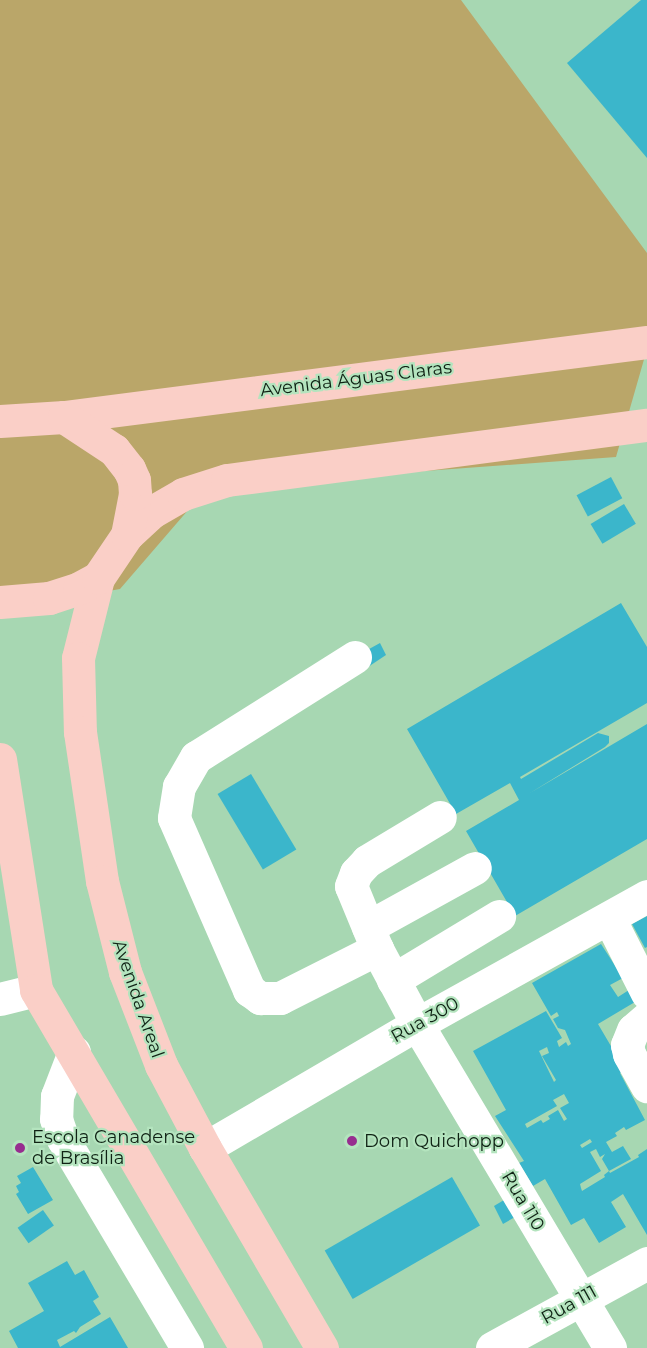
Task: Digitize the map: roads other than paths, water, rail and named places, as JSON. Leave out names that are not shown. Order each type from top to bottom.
[{"type":"main road","name":"Avenida Águas Claras","points":[[0,421],[64,417],[647,342]]},
{"type":"main road","points":[[64,417],[114,450],[129,469],[134,480],[135,494],[127,535]]},
{"type":"main road","points":[[0,602],[49,598],[79,588],[98,578],[127,535],[152,512],[183,494],[228,480],[647,425]]},
{"type":"main road","name":"Avenida Areal","points":[[98,578],[78,658],[80,732],[102,881],[125,972],[161,1065],[205,1148],[322,1348]]},
{"type":"main road","points":[[0,759],[36,990],[246,1348]]},
{"type":"street","points":[[355,657],[196,757],[179,786],[174,818],[249,990],[260,998],[280,998],[475,868]]},
{"type":"street","name":"Rua 110","points":[[440,817],[367,861],[356,873],[351,886],[393,980],[417,1024],[610,1348]]},
{"type":"street","name":"Rua 300","points":[[205,1148],[417,1024],[647,896]]},
{"type":"street","points":[[393,980],[499,916]]},
{"type":"street","points":[[609,918],[647,993]]},
{"type":"street","points":[[0,999],[36,990]]},
{"type":"street","points":[[647,1017],[633,1030],[627,1045],[629,1054],[647,1086]]},
{"type":"street","points":[[74,1052],[57,1096],[56,1119],[63,1139],[187,1348]]},
{"type":"street","name":"Rua 111","points":[[492,1348],[647,1263]]},
{"type":"place","name":"Dom Quichopp","points":[[352,1141]]},
{"type":"place","name":"Escola Canadense de Brasília","points":[[20,1148]]}]
